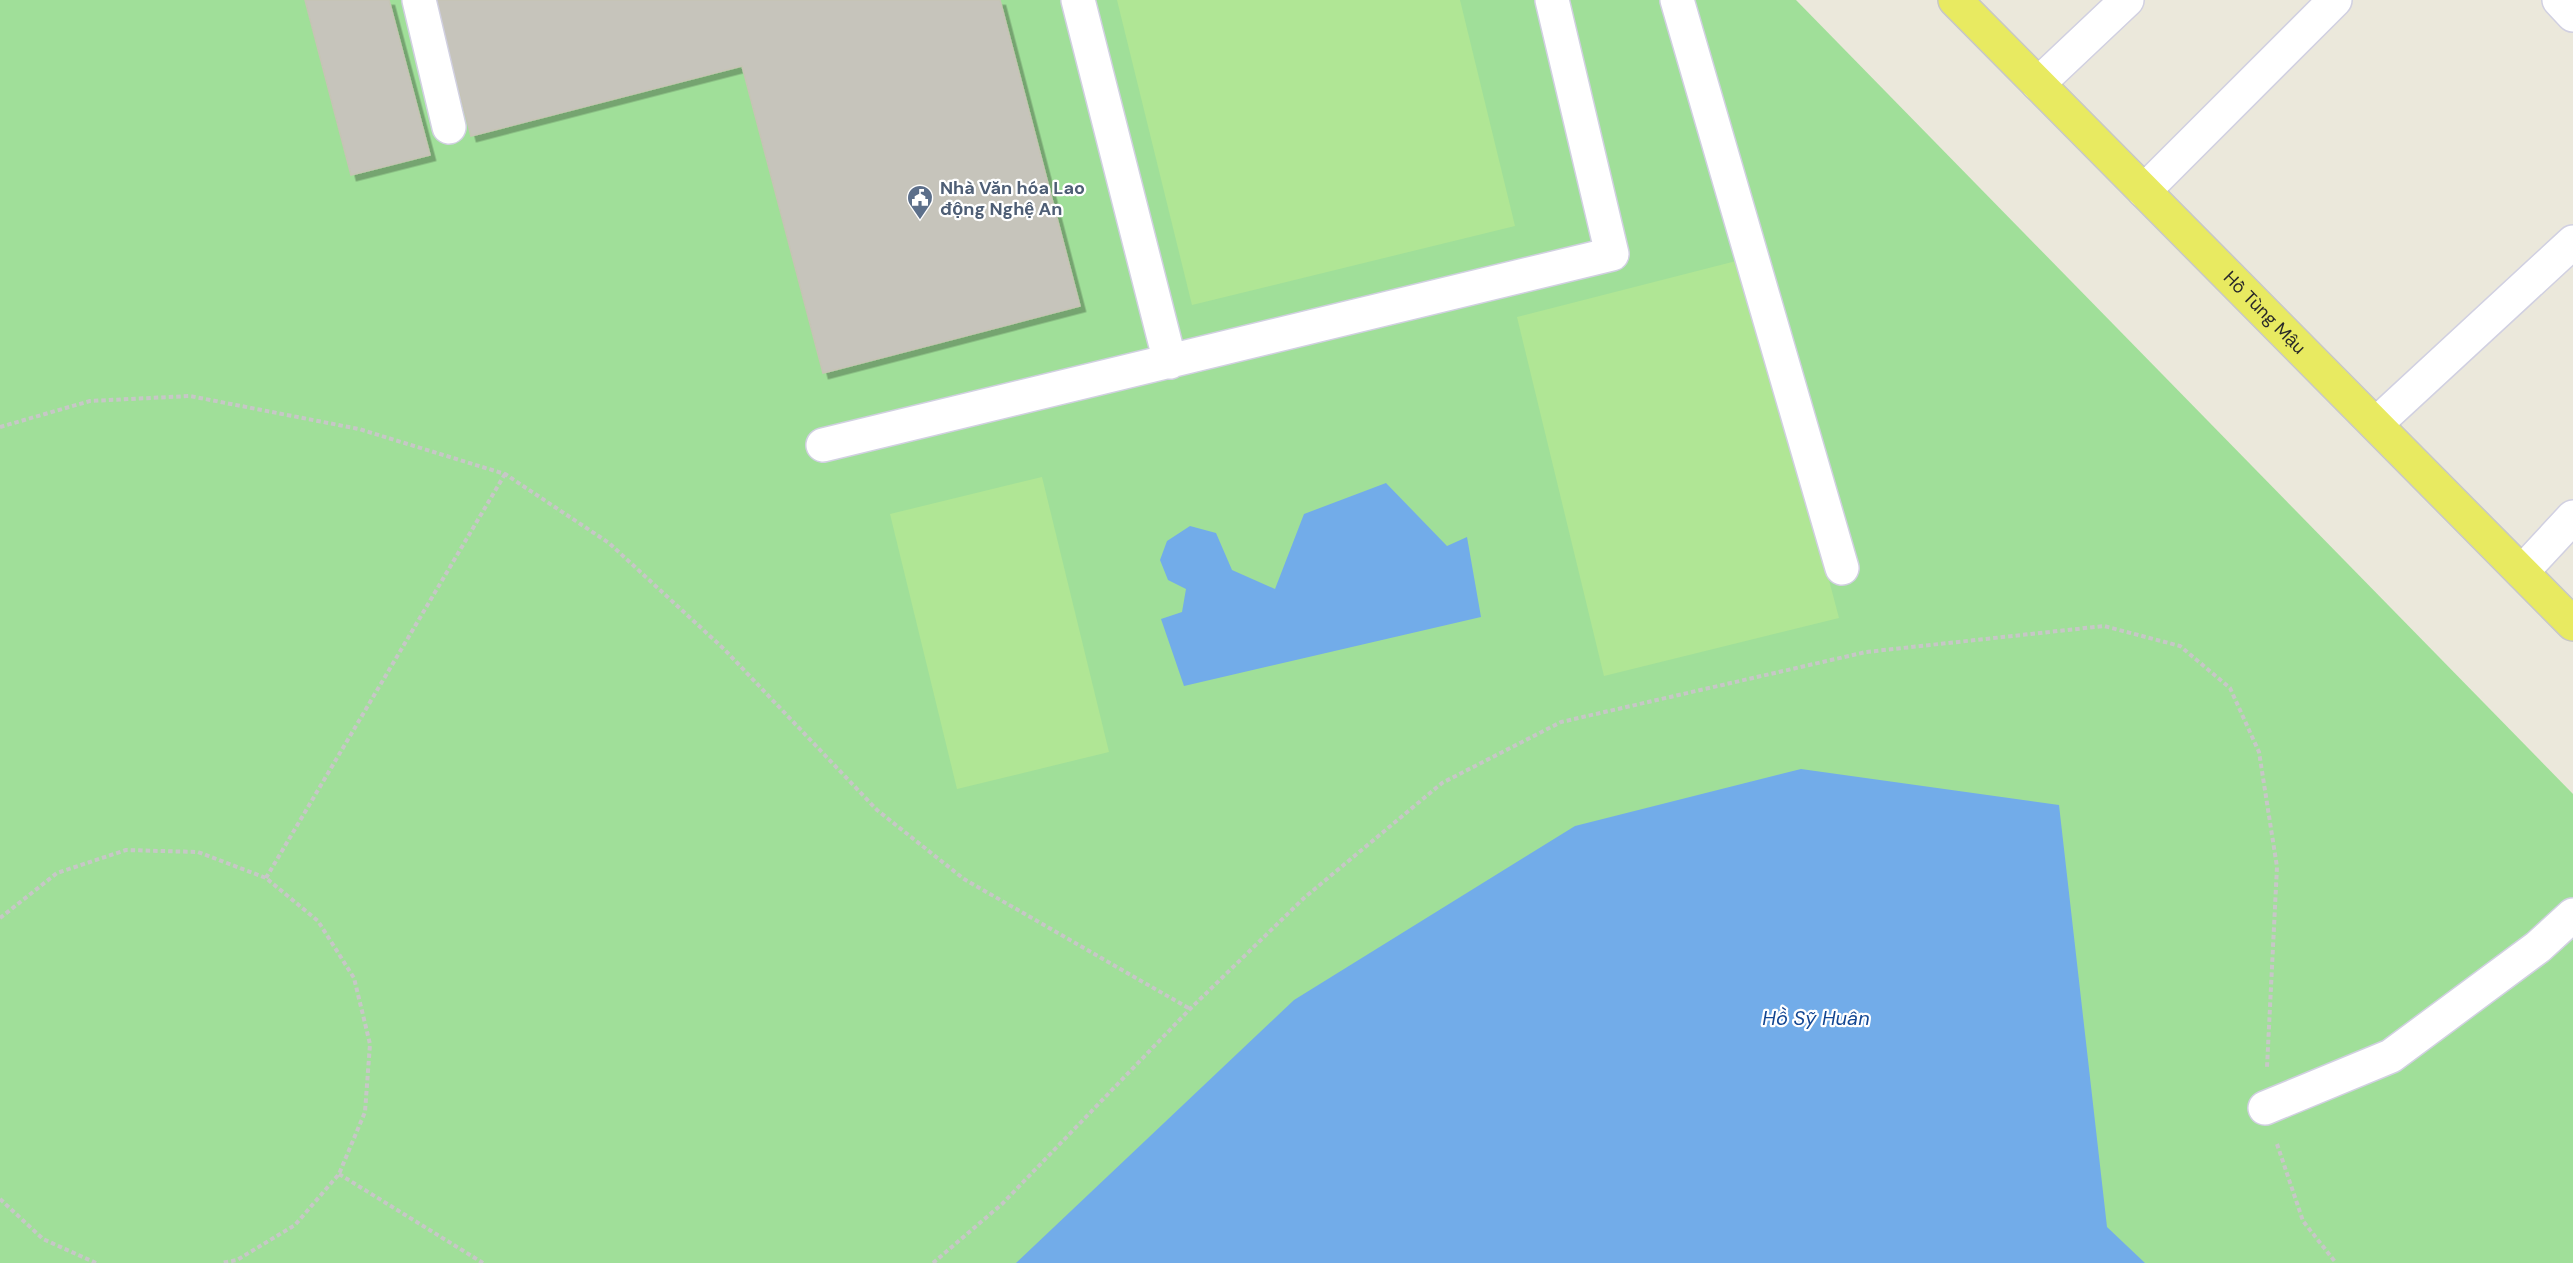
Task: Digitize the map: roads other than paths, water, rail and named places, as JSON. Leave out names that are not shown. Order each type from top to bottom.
[{"type":"main road","name":"Hồ Tùng Mậu","points":[[1955,0],[2573,624]]},
{"type":"street","points":[[419,0],[449,127]]},
{"type":"street","points":[[1078,0],[1170,362]]},
{"type":"street","points":[[823,445],[1612,254],[1552,0]]},
{"type":"street","points":[[1677,0],[1842,568]]},
{"type":"street","points":[[2038,84],[2127,0]]},
{"type":"street","points":[[2144,191],[2335,0]]},
{"type":"street","points":[[2559,0],[2573,15]]},
{"type":"street","points":[[2376,424],[2573,242]]},
{"type":"street","points":[[2522,572],[2573,517]]},
{"type":"street","points":[[2265,1108],[2391,1056],[2538,947],[2573,915]]},
{"type":"water","points":[[1386,483],[1447,546],[1467,537],[1481,617],[1184,686],[1161,619],[1182,612],[1186,589],[1168,580],[1160,560],[1167,541],[1190,526],[1216,533],[1232,570],[1275,589],[1304,514]]},
{"type":"water","name":"Hồ Sỹ Huân","points":[[1801,769],[2059,805],[2107,1227],[2145,1263],[1016,1263],[1294,1000],[1575,826]]},
{"type":"place","name":"Nhà Văn hóa Lao động Nghệ An","points":[[920,221]]}]
